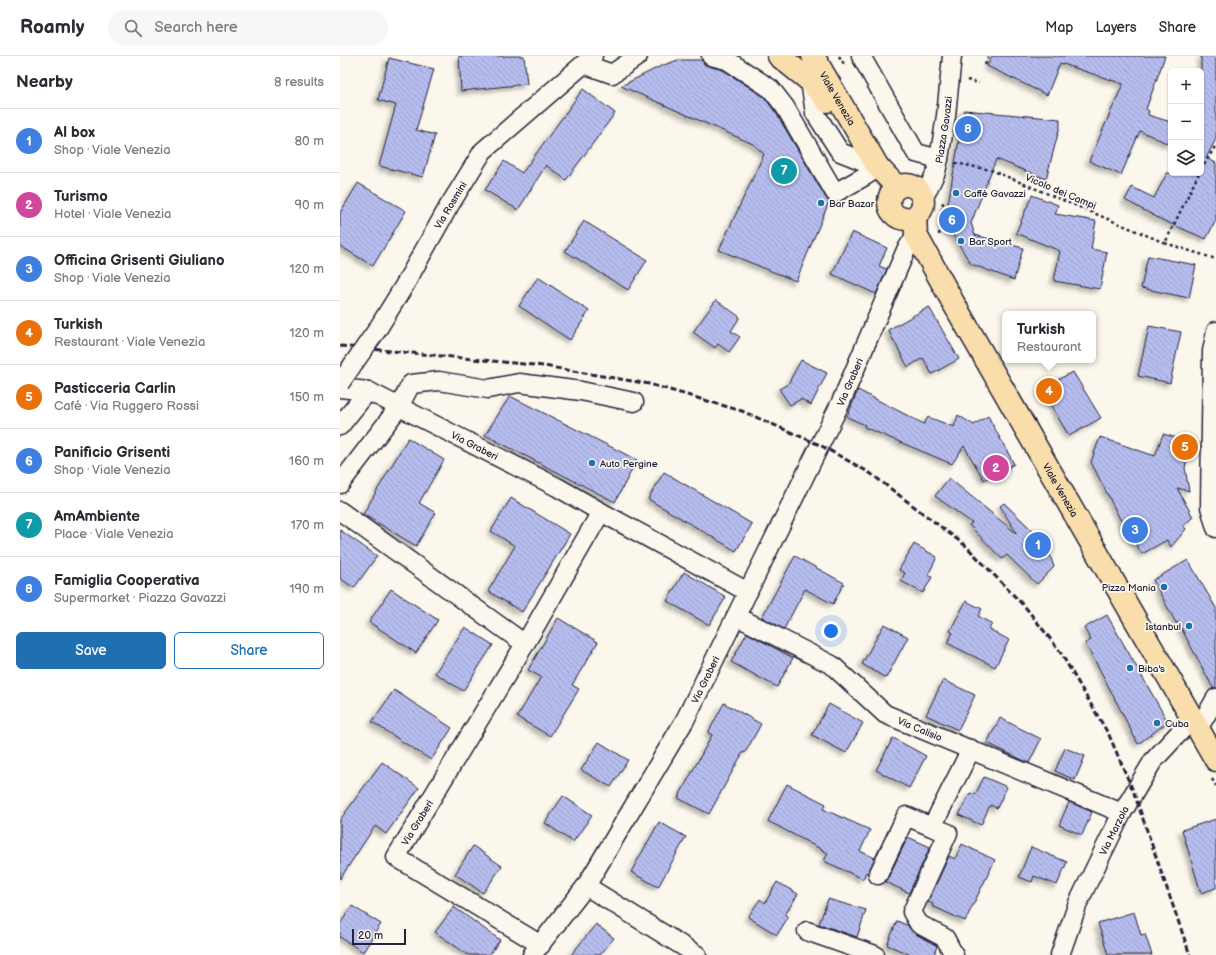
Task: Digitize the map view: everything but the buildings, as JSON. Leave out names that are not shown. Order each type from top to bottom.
[{"type":"main road","name":"Viale Venezia","points":[[779,56],[810,81],[862,141]]},
{"type":"main road","name":"Viale Venezia","points":[[813,56],[878,167],[896,187],[908,184],[918,189],[924,212],[957,310],[1216,760]]},
{"type":"main road","points":[[896,187],[889,196],[890,208],[893,213],[903,219],[924,212]]},
{"type":"street","points":[[589,60],[612,74],[638,56]]},
{"type":"street","points":[[711,56],[727,60],[771,88],[785,107],[835,193],[878,167]]},
{"type":"street","points":[[861,56],[916,153],[944,160]]},
{"type":"street","name":"Piazza Gavazzi","points":[[924,212],[936,172],[944,160],[946,116],[952,56]]},
{"type":"street","name":"Via Rosmini","points":[[340,383],[377,330],[449,206],[483,151],[589,60]]},
{"type":"street","points":[[810,81],[815,113],[840,152],[878,167]]},
{"type":"street","name":"Via Graberi","points":[[601,512],[525,644],[396,857],[536,950],[586,886],[686,720],[841,402],[906,250],[924,212]]},
{"type":"street","points":[[1216,331],[1212,351],[1210,507],[1216,528]]},
{"type":"street","points":[[340,484],[400,407],[411,384],[439,381],[488,389],[519,383],[581,391],[634,402]]},
{"type":"street","points":[[340,388],[368,391]]},
{"type":"street","points":[[340,426],[368,391]]},
{"type":"street","name":"Via Graberi","points":[[368,391],[557,487],[748,592]]},
{"type":"street","points":[[340,511],[525,644]]},
{"type":"street","name":"Via Calisio","points":[[736,616],[832,665],[885,714],[1122,813]]},
{"type":"street","points":[[1192,718],[1215,699]]},
{"type":"street","name":"Via Marzola","points":[[1060,955],[1078,902],[1122,813],[1153,761],[1192,718],[1215,699]]},
{"type":"street","points":[[932,827],[971,749]]},
{"type":"street","points":[[878,875],[906,816],[948,833],[912,912],[919,924],[945,938],[954,955]]},
{"type":"street","points":[[586,886],[697,955]]},
{"type":"street","points":[[807,931],[875,955]]},
{"type":"path","points":[[985,65],[989,56]]},
{"type":"path","points":[[968,81],[978,83]]},
{"type":"path","points":[[1204,165],[1216,145]]},
{"type":"path","name":"Vicolo dei Campi","points":[[944,160],[991,170],[1165,243],[1216,259]]},
{"type":"path","points":[[1165,243],[1198,176]]},
{"type":"path","points":[[924,212],[938,238]]},
{"type":"railway","points":[[340,346],[544,366],[649,384],[742,411],[820,445],[870,473],[966,546],[1026,608],[1059,650],[1109,735],[1134,793],[1190,955]]},
{"type":"place","name":"Famiglia Cooperativa","points":[[968,129]]},
{"type":"place","name":"AmAmbiente","points":[[784,171]]},
{"type":"place","name":"Caffè Gavazzi","points":[[956,193]]},
{"type":"place","name":"Bar Bazar","points":[[821,203]]},
{"type":"place","name":"Panificio Grisenti","points":[[952,220]]},
{"type":"place","name":"Bar Sport","points":[[961,241]]},
{"type":"place","name":"Turkish","points":[[1049,391]]},
{"type":"place","name":"Pasticceria Carlin","points":[[1185,447]]},
{"type":"place","name":"Auto Pergine","points":[[592,463]]},
{"type":"place","name":"Turismo","points":[[996,468]]},
{"type":"place","name":"Officina Grisenti Giuliano","points":[[1135,530]]},
{"type":"place","name":"Al box","points":[[1038,545]]},
{"type":"place","name":"Pizza Mania","points":[[1164,587]]},
{"type":"place","name":"Istanbul","points":[[1189,626]]},
{"type":"place","name":"Biba's","points":[[1130,668]]},
{"type":"place","name":"Cuba","points":[[1157,723]]}]
